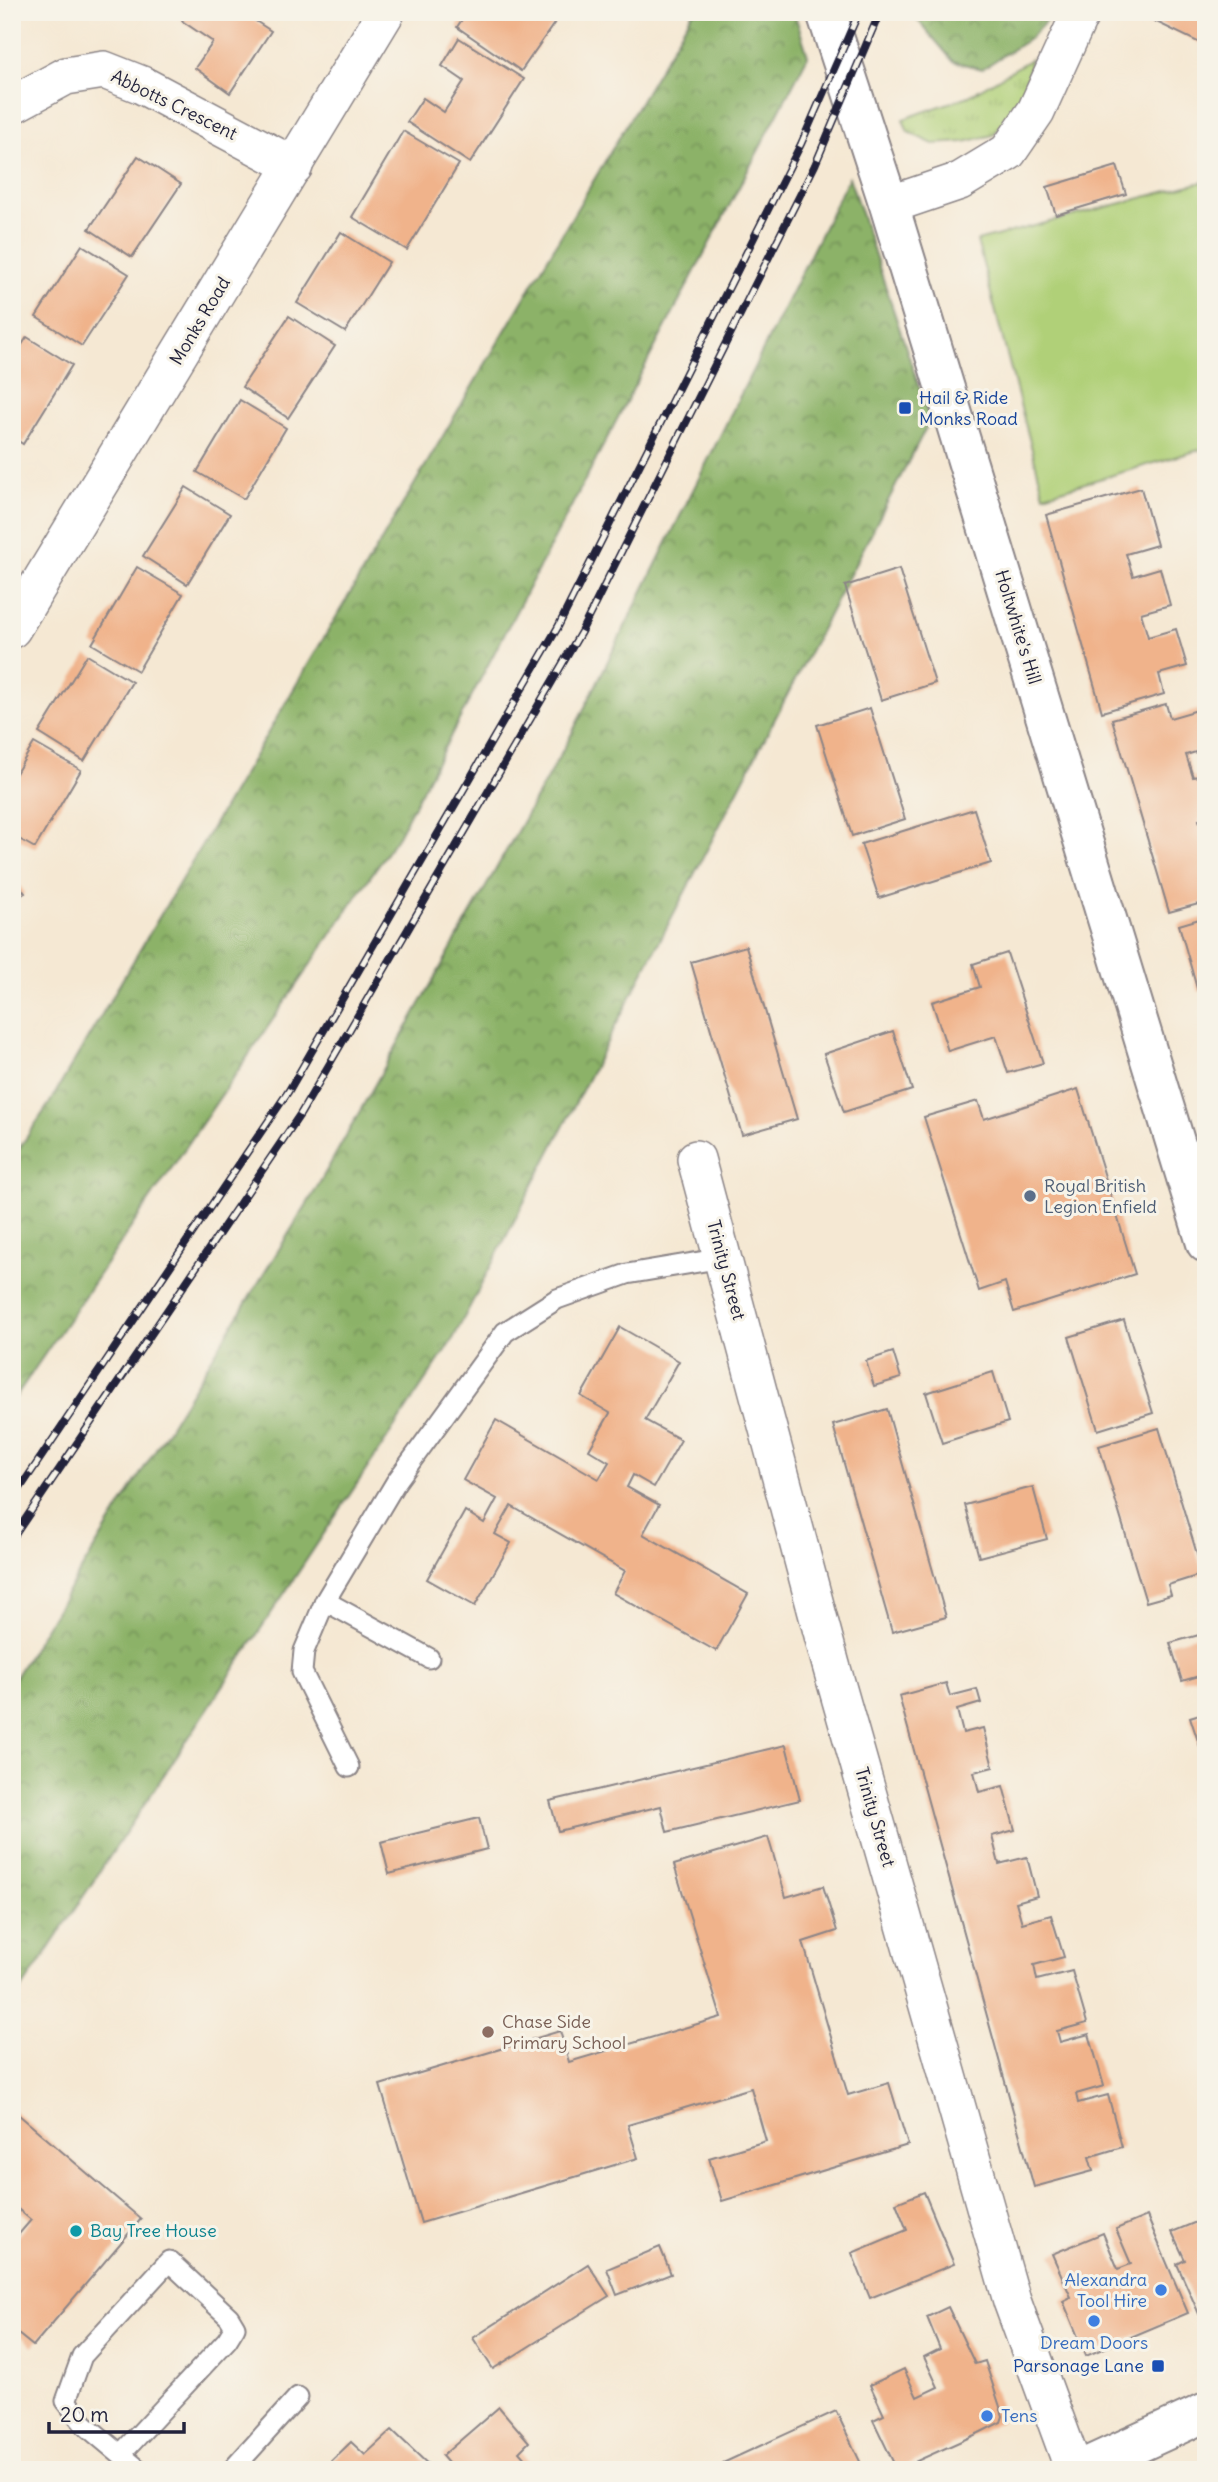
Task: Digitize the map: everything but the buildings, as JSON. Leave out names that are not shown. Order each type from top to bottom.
[{"type":"street","name":"Monks Road","points":[[12,629],[386,12]]},
{"type":"street","name":"Holtwhite's Hill","points":[[826,12],[889,205],[1206,1243]]},
{"type":"street","points":[[889,205],[960,181],[1008,152],[1036,111],[1082,12]]},
{"type":"street","name":"Abbotts Crescent","points":[[12,105],[66,76],[104,70],[142,85],[294,166]]},
{"type":"street","name":"Trinity Street","points":[[696,1159],[828,1652],[1012,2301],[1074,2470]]},
{"type":"street","points":[[1080,2470],[1206,2413]]},
{"type":"lane","points":[[349,1767],[302,1672],[304,1651],[325,1601],[396,1482],[505,1332],[557,1300],[626,1274],[723,1258]]},
{"type":"lane","points":[[325,1601],[429,1658]]},
{"type":"lane","points":[[121,2454],[227,2340],[235,2328],[229,2317],[169,2261],[82,2356],[66,2401],[83,2424],[139,2470]]},
{"type":"lane","points":[[232,2470],[298,2397]]},
{"type":"green space","points":[[693,12],[794,12],[808,56],[398,836],[12,1402],[12,1159],[49,1104]]},
{"type":"green space","points":[[918,12],[1055,12],[1029,39],[982,69],[953,61],[916,18]]},
{"type":"green space","points":[[1031,59],[1021,102],[993,135],[964,142],[933,144],[908,132],[903,119],[969,96]]},
{"type":"green space","points":[[849,177],[930,420],[453,1339],[12,2004],[12,1682],[315,1191],[569,739]]},
{"type":"green space","points":[[1206,181],[1206,448],[1044,495],[977,241]]},
{"type":"railway","points":[[12,1500],[288,1092],[558,627],[801,144],[859,12]]},
{"type":"railway","points":[[12,1539],[301,1113],[581,632],[815,165],[880,12]]},
{"type":"place","name":"Hail & Ride Monks Road","points":[[905,408]]},
{"type":"place","name":"Royal British Legion Enfield","points":[[1030,1196]]},
{"type":"place","name":"Chase Side Primary School","points":[[488,2032]]},
{"type":"place","name":"Bay Tree House","points":[[76,2231]]},
{"type":"place","name":"Alexandra Tool Hire","points":[[1161,2290]]},
{"type":"place","name":"Dream Doors","points":[[1094,2321]]},
{"type":"place","name":"Parsonage Lane","points":[[1158,2366]]},
{"type":"place","name":"Tens","points":[[987,2416]]}]
